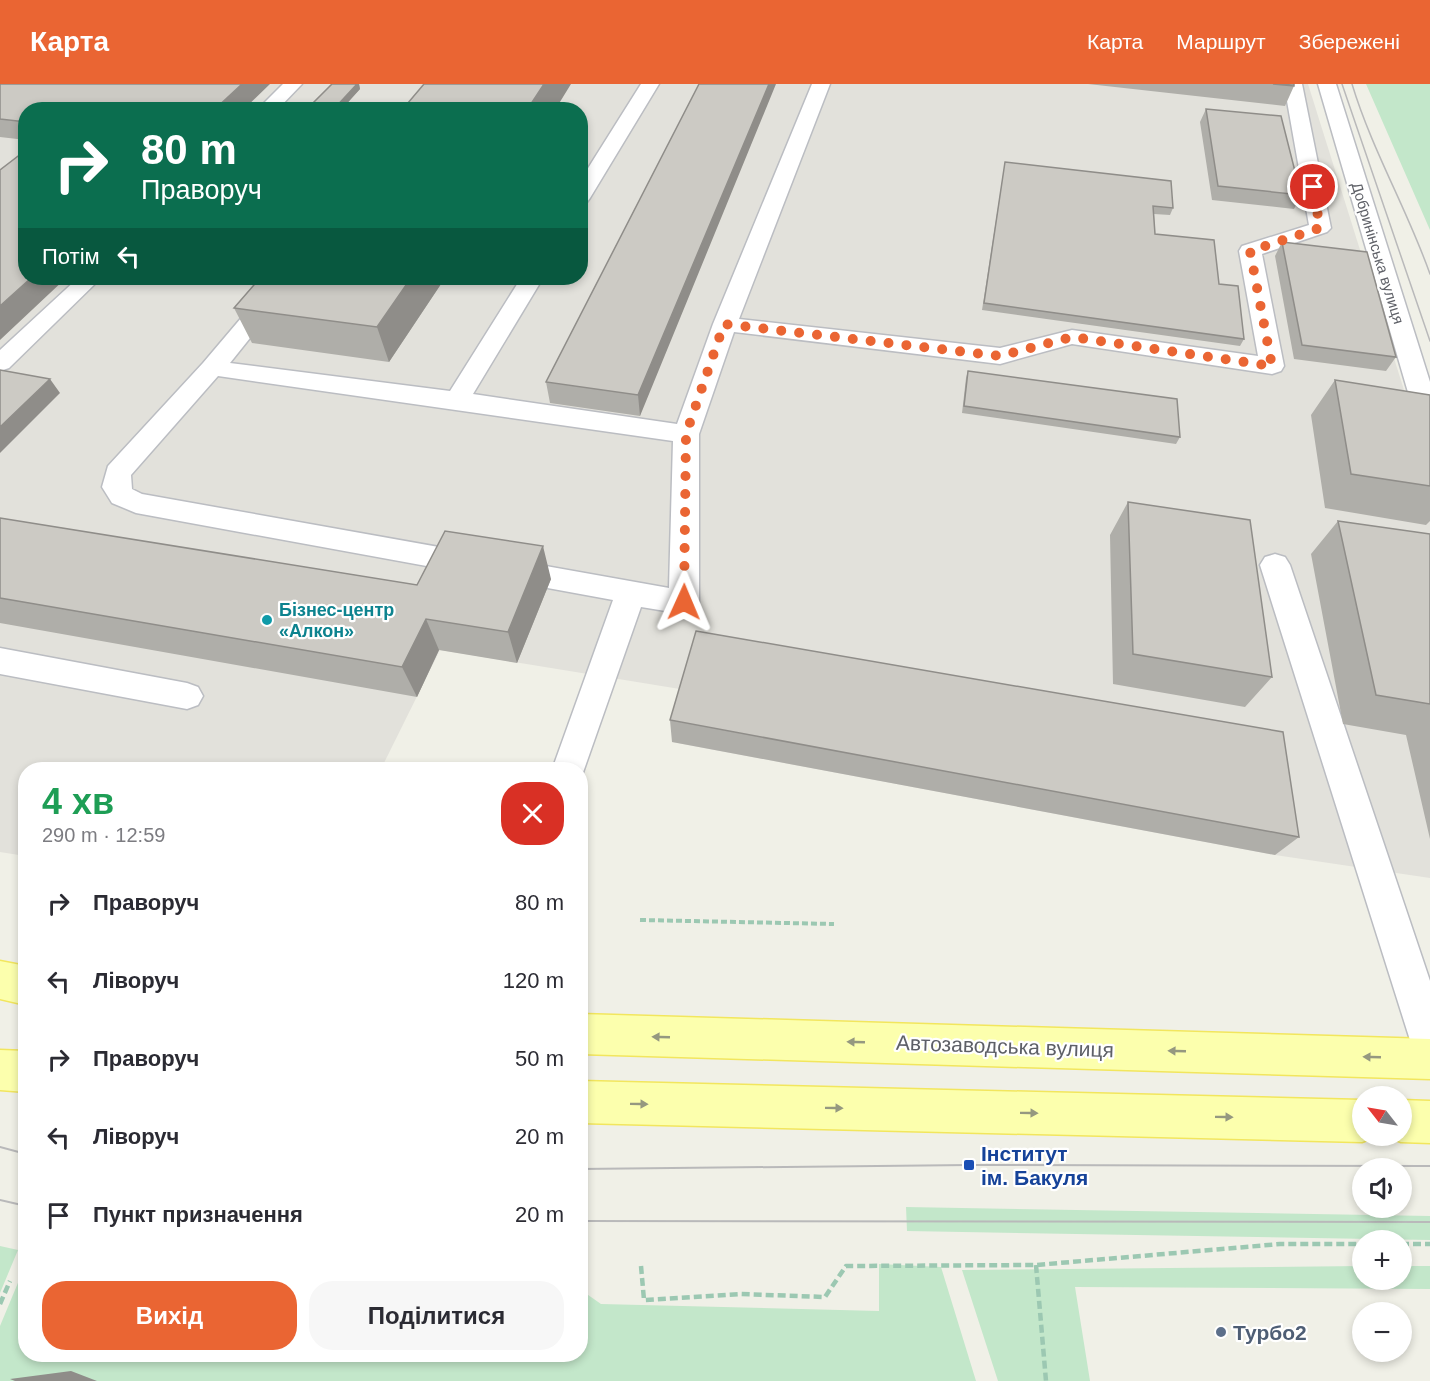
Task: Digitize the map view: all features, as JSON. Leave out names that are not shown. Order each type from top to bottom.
[{"type":"main road","points":[[0,980],[18,984]]},
{"type":"main road","name":"Автозаводська вулиця","points":[[588,1034],[1430,1059]]},
{"type":"main road","points":[[0,1070],[18,1071]]},
{"type":"main road","points":[[588,1102],[1352,1120]]},
{"type":"main road","points":[[1412,1122],[1430,1122]]},
{"type":"street","points":[[274,102],[293,84]]},
{"type":"street","points":[[588,185],[650,84]]},
{"type":"street","points":[[684,602],[686,434],[724,324],[821,84]]},
{"type":"street","points":[[724,324],[1000,356],[1072,337],[1272,366],[1250,251],[1320,228],[1293,84]]},
{"type":"street","name":"Добринінська вулиця","points":[[1327,84],[1430,423]]},
{"type":"street","points":[[0,363],[83,285]]},
{"type":"street","points":[[281,285],[212,368],[118,473],[116,487],[122,496],[136,503],[684,602]]},
{"type":"street","points":[[458,400],[528,285]]},
{"type":"street","points":[[212,368],[458,400],[686,434]]},
{"type":"street","points":[[1275,565],[1430,1040]]},
{"type":"street","points":[[572,762],[630,594],[684,602]]},
{"type":"street","points":[[0,661],[187,696]]},
{"type":"path","points":[[640,920],[834,924]]},
{"type":"path","points":[[641,1266],[644,1300],[741,1294],[825,1297],[846,1266],[1036,1265],[1280,1244],[1352,1244]]},
{"type":"path","points":[[1412,1244],[1430,1244]]},
{"type":"path","points":[[1036,1265],[1046,1381]]},
{"type":"path","points":[[0,1304],[9,1281]]},
{"type":"shaded area","points":[[0,84],[1308,84],[1430,473],[1430,878],[1275,855],[672,742],[686,690],[440,650],[384,762],[18,762],[18,855],[0,852]]},
{"type":"green space","points":[[1366,84],[1430,84],[1430,230]]},
{"type":"green space","points":[[906,1207],[1352,1215],[1352,1218],[1430,1216],[1430,1240],[1412,1240],[1412,1230],[1352,1230],[1352,1239],[907,1231]]},
{"type":"green space","points":[[0,1246],[18,1250],[0,1293]]},
{"type":"green space","points":[[879,1264],[941,1267],[976,1381],[0,1381],[0,1326],[18,1283],[18,1362],[588,1362],[588,1295],[601,1304],[879,1311]]},
{"type":"green space","points":[[1352,1266],[1352,1289],[1075,1287],[1090,1381],[998,1381],[962,1270]]},
{"type":"green space","points":[[1412,1266],[1430,1266],[1430,1289],[1412,1289]]},
{"type":"building","points":[[0,84],[242,84],[223,102],[18,102],[18,121],[0,119]]},
{"type":"building","points":[[332,84],[357,84],[340,102],[314,102]]},
{"type":"building","points":[[424,84],[544,84],[532,102],[409,102]]},
{"type":"building","points":[[699,84],[769,84],[638,395],[546,382]]},
{"type":"building","points":[[1206,109],[1281,116],[1301,195],[1218,186]]},
{"type":"building","points":[[18,156],[18,285],[23,285],[0,306],[0,170]]},
{"type":"building","points":[[1005,162],[1171,181],[1173,208],[1153,206],[1155,234],[1214,240],[1219,284],[1238,286],[1244,339],[984,303]]},
{"type":"building","points":[[1282,242],[1367,252],[1396,357],[1302,345]]},
{"type":"building","points":[[254,285],[406,285],[377,327],[234,308]]},
{"type":"building","points":[[0,370],[50,379],[0,427]]},
{"type":"building","points":[[968,371],[1177,399],[1180,437],[964,406]]},
{"type":"building","points":[[1335,380],[1430,395],[1430,486],[1351,474]]},
{"type":"building","points":[[1128,502],[1250,520],[1272,677],[1133,654]]},
{"type":"building","name":"Бізнес-центр «Алкон»","points":[[0,518],[417,585],[445,531],[543,546],[508,632],[426,619],[402,667],[0,598]]},
{"type":"building","points":[[1338,521],[1430,534],[1430,704],[1376,695]]},
{"type":"building","points":[[696,631],[1283,732],[1299,837],[670,720]]},
{"type":"tram line","points":[[1342,84],[1430,341]]},
{"type":"tram line","points":[[1352,84],[1369,132],[1430,274]]},
{"type":"tram line","points":[[0,1147],[18,1152]]},
{"type":"tram line","points":[[588,1169],[969,1165],[1430,1166]]},
{"type":"tram line","points":[[0,1200],[18,1204]]},
{"type":"tram line","points":[[588,1221],[1430,1222]]},
{"type":"place","name":"Бізнес-центр «Алкон»","points":[[267,620]]},
{"type":"place","name":"Інститут ім. Бакуля","points":[[969,1165]]},
{"type":"place","name":"Турбо2","points":[[1221,1332]]},
{"type":"route","points":[[684,602],[686,434],[724,324],[1000,356],[1072,337],[1272,366],[1250,251],[1320,228],[1313,187]]}]
